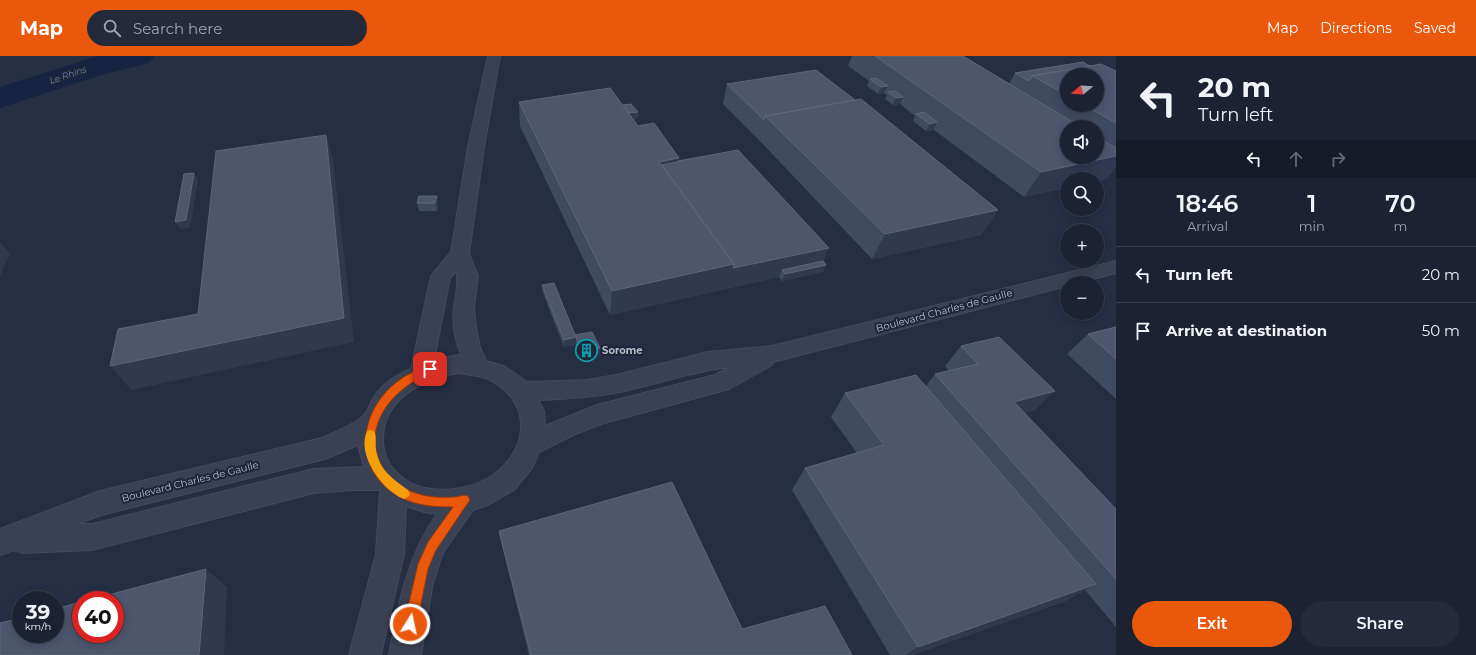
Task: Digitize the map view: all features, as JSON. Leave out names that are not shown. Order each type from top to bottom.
[{"type":"street","points":[[477,365],[469,348],[465,328],[464,309],[468,276],[460,254],[476,147],[494,60]]},
{"type":"street","points":[[421,372],[441,276],[460,254]]},
{"type":"street","name":"Boulevard Charles de Gaulle","points":[[521,391],[587,389],[616,384],[708,361],[772,354],[1116,266]]},
{"type":"street","name":"Boulevard Charles de Gaulle","points":[[532,444],[564,428],[597,415],[722,382],[772,354]]},
{"type":"street","points":[[446,365],[477,365],[499,372],[517,384],[529,401],[535,422],[532,444],[522,464],[504,482],[482,495],[464,500],[455,502],[428,502],[404,494],[389,483],[373,461],[370,440],[374,419],[385,400],[401,384],[421,372],[446,365]]},
{"type":"street","name":"Boulevard Charles de Gaulle","points":[[4,541],[100,503],[325,448],[350,437],[373,423]]},
{"type":"street","name":"Boulevard Charles de Gaulle","points":[[4,541],[92,537],[314,481],[354,478],[389,483]]},
{"type":"street","points":[[366,655],[390,554],[389,483]]},
{"type":"street","points":[[405,655],[422,568],[432,546],[464,500]]},
{"type":"building","points":[[875,56],[963,56],[1069,120],[1060,120],[1060,164],[1078,164],[1041,172]]},
{"type":"building","points":[[1083,62],[1090,66],[1078,68],[1060,68],[1060,71],[1032,76],[1029,81],[1015,73]]},
{"type":"building","points":[[1101,64],[1116,71],[1116,123],[1096,112],[1104,112],[1104,68],[1078,68]]},
{"type":"building","points":[[816,70],[855,100],[765,116],[764,120],[727,84]]},
{"type":"building","points":[[1060,71],[1060,91],[1032,76]]},
{"type":"building","points":[[876,78],[888,86],[881,87],[870,79]]},
{"type":"building","points":[[610,88],[638,126],[654,123],[679,158],[659,162],[734,264],[612,291],[519,102]]},
{"type":"building","points":[[895,91],[903,97],[896,98],[888,92]]},
{"type":"building","points":[[861,99],[998,210],[885,234],[765,116]]},
{"type":"building","points":[[631,104],[638,112],[629,113],[623,105]]},
{"type":"building","points":[[924,112],[937,122],[930,124],[916,114]]},
{"type":"building","points":[[326,135],[344,318],[110,366],[118,329],[198,314],[216,151]]},
{"type":"building","points":[[1104,141],[1116,148],[1116,156],[1104,159]]},
{"type":"building","points":[[738,150],[829,248],[733,268],[734,264],[662,165]]},
{"type":"building","points":[[194,173],[186,220],[175,222],[184,174]]},
{"type":"building","points":[[419,196],[437,196],[435,203],[417,203]]},
{"type":"building","points":[[823,261],[826,265],[785,274],[782,270]]},
{"type":"building","points":[[554,283],[575,335],[592,332],[600,348],[582,352],[576,337],[564,340],[542,285]]},
{"type":"building","points":[[1116,327],[1116,359],[1088,334]]},
{"type":"building","points":[[999,337],[1055,391],[1014,402],[1116,509],[1116,579],[935,374],[978,364],[961,346]]},
{"type":"building","points":[[916,375],[1096,584],[918,647],[805,468],[884,445],[845,393]]},
{"type":"building","points":[[672,482],[742,629],[825,606],[852,655],[531,655],[499,531]]},
{"type":"building","points":[[206,569],[199,655],[0,655],[0,623],[12,620],[12,643],[64,643],[64,607],[72,604],[72,643],[124,643],[123,591]]},
{"type":"waterway","name":"Le Rhins","points":[[0,98],[93,67],[138,56]]},
{"type":"slow traffic","points":[[371,434],[370,440],[373,461],[384,479],[404,494]]},
{"type":"place","name":"Sorome","points":[[587,350]]},
{"type":"route","points":[[410,624],[422,568],[432,546],[464,500],[455,502],[428,502],[404,494],[384,479],[373,461],[370,440],[374,419],[385,400],[401,384],[421,372],[430,369]]}]
